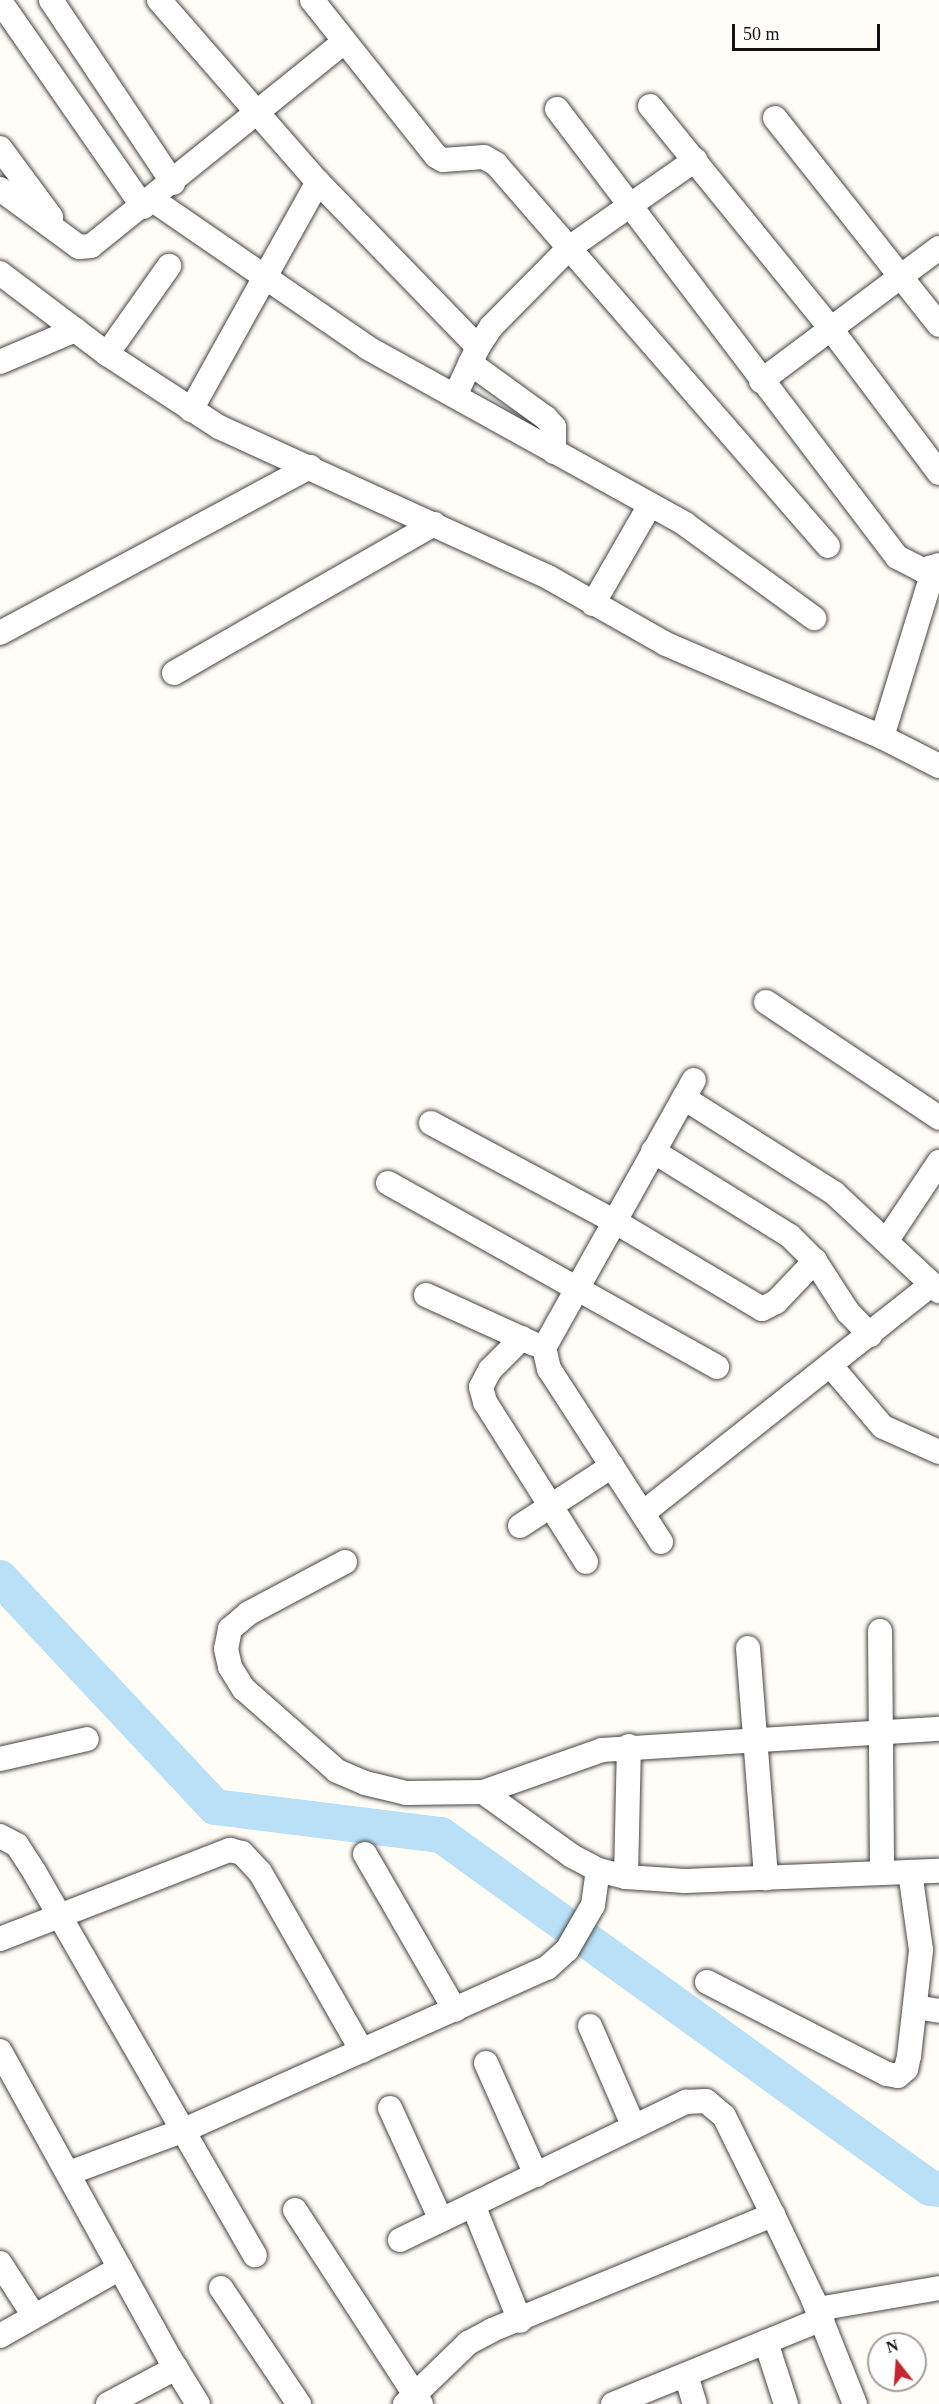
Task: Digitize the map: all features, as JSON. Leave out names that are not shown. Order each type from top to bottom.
[{"type":"street","points":[[51,0],[173,183]]},
{"type":"street","points":[[159,0],[255,111],[474,355],[554,427],[554,452]]},
{"type":"street","points":[[312,0],[343,42],[436,156],[443,160],[484,157],[496,164],[828,546]]},
{"type":"street","points":[[0,1],[148,204],[368,348],[685,524],[814,618]]},
{"type":"street","points":[[0,189],[80,247],[91,246],[148,204],[255,111],[343,42]]},
{"type":"street","points":[[650,106],[831,328],[939,473]]},
{"type":"street","points":[[557,110],[628,207],[897,557],[909,566],[937,567],[932,599],[882,737]]},
{"type":"street","points":[[776,118],[939,325]]},
{"type":"street","points":[[0,148],[64,236]]},
{"type":"street","points":[[455,396],[474,355],[492,327],[569,248],[695,160]]},
{"type":"street","points":[[191,410],[318,182]]},
{"type":"street","points":[[761,381],[939,248]]},
{"type":"street","points":[[107,354],[169,266]]},
{"type":"street","points":[[0,273],[107,354],[219,427],[548,577],[666,645],[882,737],[939,766]]},
{"type":"street","points":[[0,362],[75,330]]},
{"type":"street","points":[[0,633],[310,467]]},
{"type":"street","points":[[593,604],[650,505]]},
{"type":"street","points":[[174,673],[434,524]]},
{"type":"street","points":[[766,1002],[939,1118]]},
{"type":"street","points":[[643,1513],[870,1335],[936,1287],[887,1240],[826,1188],[689,1089],[574,1290],[544,1348],[549,1369],[661,1542]]},
{"type":"street","points":[[431,1123],[614,1221],[762,1309],[776,1302],[815,1261]]},
{"type":"street","points":[[653,1151],[790,1236],[815,1261],[849,1312],[870,1335]]},
{"type":"street","points":[[887,1240],[939,1162]]},
{"type":"street","points":[[388,1183],[574,1290],[717,1368]]},
{"type":"street","points":[[426,1295],[544,1348]]},
{"type":"street","points":[[522,1338],[490,1370],[481,1387],[485,1402],[586,1562]]},
{"type":"street","points":[[831,1366],[883,1427],[939,1452]]},
{"type":"street","points":[[520,1526],[612,1466]]},
{"type":"street","points":[[345,1562],[249,1613],[230,1629],[226,1649],[230,1667],[244,1689],[337,1771],[365,1784],[406,1793],[483,1792],[581,1756],[629,1746],[939,1729]]},
{"type":"street","points":[[880,1631],[882,1873]]},
{"type":"street","points":[[748,1648],[757,1738],[766,1878]]},
{"type":"street","points":[[0,1759],[87,1739]]},
{"type":"street","points":[[626,1877],[629,1746]]},
{"type":"street","points":[[483,1792],[572,1856],[598,1870],[626,1877],[685,1881],[939,1871]]},
{"type":"street","points":[[0,1836],[17,1845],[255,2255]]},
{"type":"street","points":[[0,1940],[230,1850],[242,1853],[260,1872],[362,2051]]},
{"type":"street","points":[[365,1854],[455,2010]]},
{"type":"street","points":[[69,2173],[182,2131],[547,1968],[567,1950],[593,1905],[598,1870]]},
{"type":"street","points":[[707,1982],[887,2074],[898,2076],[906,2069],[921,1950],[910,1872]]},
{"type":"street","points":[[915,2007],[939,2011]]},
{"type":"street","points":[[590,2026],[634,2127]]},
{"type":"street","points":[[4,2062],[198,2404]]},
{"type":"street","points":[[486,2063],[536,2175]]},
{"type":"street","points":[[400,2240],[686,2102],[706,2101],[724,2116],[773,2215],[820,2314],[855,2404]]},
{"type":"street","points":[[390,2108],[441,2220]]},
{"type":"street","points":[[473,2205],[520,2321]]},
{"type":"street","points":[[295,2210],[413,2401],[468,2343],[773,2215]]},
{"type":"street","points":[[0,2263],[34,2316]]},
{"type":"street","points":[[0,2336],[120,2268]]},
{"type":"street","points":[[221,2288],[299,2404]]},
{"type":"street","points":[[620,2403],[766,2342],[820,2314],[939,2288]]},
{"type":"street","points":[[766,2342],[786,2404]]},
{"type":"street","points":[[108,2404],[176,2368]]},
{"type":"street","points":[[686,2374],[695,2404]]},
{"type":"waterway","points":[[0,1578],[215,1807],[441,1835],[930,2188],[939,2189]]}]
